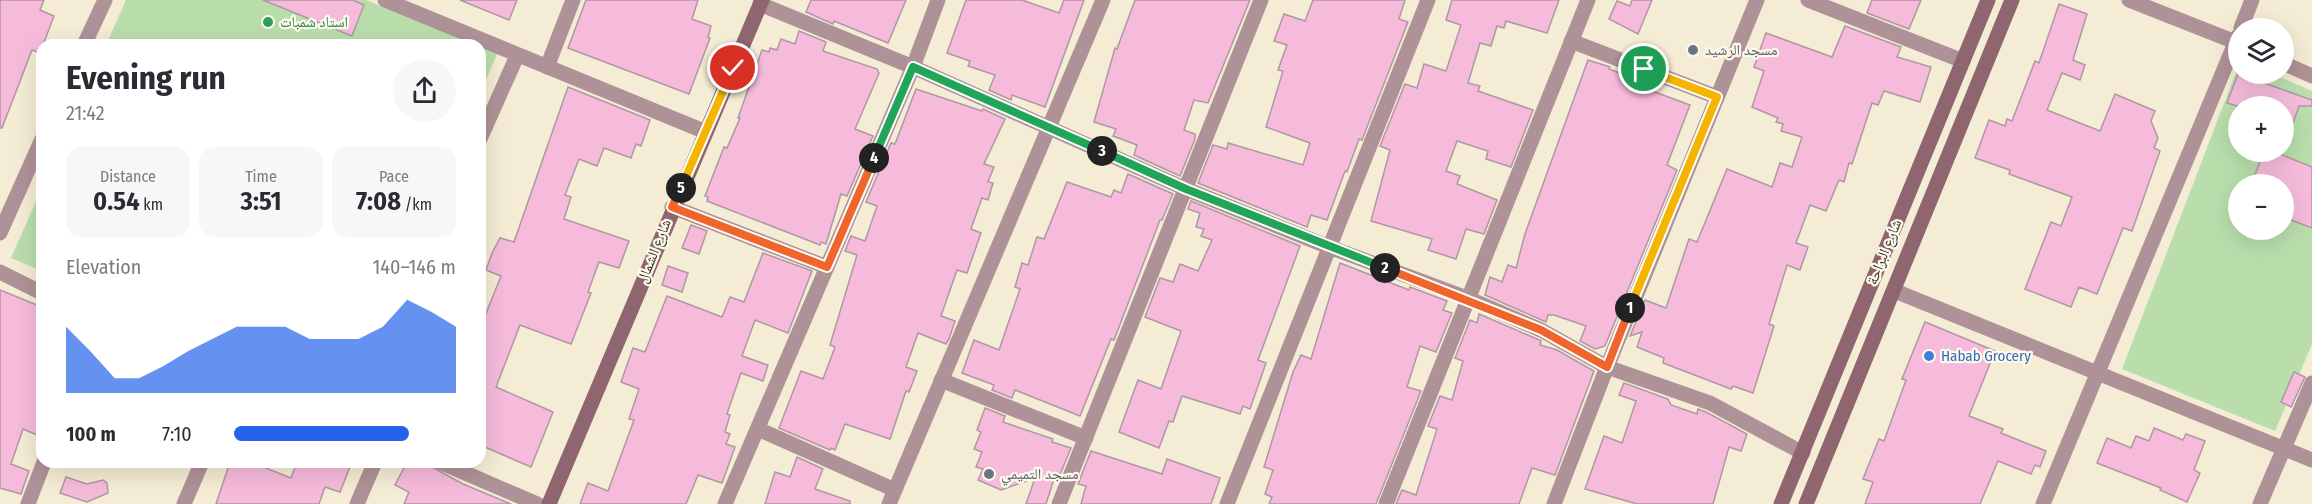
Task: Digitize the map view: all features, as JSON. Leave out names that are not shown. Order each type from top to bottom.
[{"type":"street","points":[[87,39],[105,0]]},
{"type":"street","points":[[547,67],[573,0]]},
{"type":"street","points":[[725,504],[913,67],[938,0]]},
{"type":"street","points":[[758,429],[892,497],[1103,0]]},
{"type":"street","points":[[1059,504],[1261,0]]},
{"type":"street","points":[[1227,504],[1428,0]]},
{"type":"street","points":[[1386,504],[1588,0]]},
{"type":"street","points":[[1554,504],[1607,367],[1757,0]]},
{"type":"street","points":[[1808,0],[1963,61]]},
{"type":"street","name":"شارع البراحة","points":[[1781,504],[1988,0]]},
{"type":"street","name":"شارع البراحة","points":[[1806,504],[2012,0]]},
{"type":"street","points":[[2129,0],[2228,35]]},
{"type":"street","points":[[2245,18],[2252,0]]},
{"type":"street","points":[[395,2],[479,39]]},
{"type":"street","points":[[761,2],[1186,189],[1329,247],[1467,298],[1541,330],[1607,367],[1710,403],[1803,453]]},
{"type":"street","name":"شارع الشمال","points":[[549,504],[672,207],[761,2]]},
{"type":"street","points":[[486,42],[706,132]]},
{"type":"street","points":[[1571,42],[1717,97]]},
{"type":"street","points":[[486,126],[517,56]]},
{"type":"street","points":[[2043,504],[2228,62]]},
{"type":"street","points":[[2294,68],[2312,76]]},
{"type":"street","points":[[0,233],[36,152]]},
{"type":"street","points":[[672,207],[827,267]]},
{"type":"street","points":[[0,273],[36,290]]},
{"type":"street","points":[[1895,291],[2312,460]]},
{"type":"street","points":[[942,380],[1086,438]]},
{"type":"street","points":[[2260,504],[2312,382]]},
{"type":"street","points":[[28,504],[42,468]]},
{"type":"street","points":[[184,504],[199,468]]},
{"type":"street","points":[[357,504],[372,468]]},
{"type":"street","points":[[454,468],[537,504]]},
{"type":"green space","name":"استاد شمبات","points":[[126,0],[366,0],[461,39],[109,39]]},
{"type":"green space","points":[[486,49],[497,54],[486,80]]},
{"type":"green space","points":[[2294,83],[2312,91],[2312,344],[2275,431],[2122,369],[2231,84]]},
{"type":"green space","points":[[36,202],[36,268],[11,258]]},
{"type":"building","points":[[0,0],[44,0],[40,10],[54,16],[45,39],[36,39],[36,52],[32,50],[2,128],[0,128]]},
{"type":"building","points":[[263,0],[353,0],[364,5],[352,36]]},
{"type":"building","points":[[460,0],[517,0],[509,20]]},
{"type":"building","points":[[586,0],[698,0],[692,19],[711,26],[708,37],[710,38],[689,94],[568,48]]},
{"type":"building","points":[[811,0],[906,0],[888,43],[806,12]]},
{"type":"building","points":[[966,0],[1022,0],[1059,13],[1064,0],[1084,0],[1045,107],[1012,95],[1011,100],[989,90],[995,75],[968,66],[970,61],[947,53]]},
{"type":"building","points":[[1135,0],[1250,0],[1208,103],[1194,100],[1184,130],[1195,134],[1195,139],[1180,176],[1134,155],[1137,145],[1113,136],[1116,129],[1094,122],[1115,48],[1117,49]]},
{"type":"building","points":[[1313,0],[1405,0],[1399,19],[1408,22],[1362,140],[1359,139],[1347,172],[1345,171],[1327,220],[1311,215],[1307,227],[1198,183],[1213,145],[1227,149],[1228,143],[1303,165],[1310,143],[1266,127],[1283,71],[1278,70],[1287,45],[1274,41],[1284,14],[1305,21]]},
{"type":"building","points":[[1452,0],[1559,0],[1547,33],[1506,21],[1504,28],[1497,26],[1491,46],[1480,43],[1468,83],[1480,86],[1478,91],[1533,110],[1511,167],[1486,159],[1488,151],[1457,141],[1446,171],[1460,176],[1457,184],[1497,200],[1484,234],[1466,229],[1456,259],[1428,250],[1432,239],[1371,221],[1390,150],[1380,146],[1405,84],[1417,88],[1424,64],[1446,71],[1461,25],[1446,20]]},
{"type":"building","points":[[1632,0],[1652,0],[1638,34],[1609,19],[1617,1],[1630,6]]},
{"type":"building","points":[[1872,0],[1921,0],[1909,29],[1867,13]]},
{"type":"building","points":[[2059,4],[2087,14],[2073,60],[2085,65],[2080,80],[2062,73],[2047,110],[2100,131],[2115,94],[2155,111],[2151,121],[2158,138],[2154,148],[2160,151],[2132,231],[2123,228],[2097,294],[2079,287],[2071,307],[2025,289],[2051,222],[2061,226],[2072,197],[2009,174],[2010,170],[1975,158],[1989,120],[2005,126],[2007,119],[2012,121],[2035,61],[2039,63]]},
{"type":"building","points":[[1845,26],[1901,47],[1897,57],[1931,67],[1920,102],[1884,91],[1878,105],[1872,103],[1852,164],[1849,163],[1844,182],[1839,180],[1826,211],[1810,205],[1796,243],[1808,247],[1800,270],[1787,265],[1769,324],[1774,326],[1753,393],[1733,386],[1731,389],[1663,363],[1664,358],[1637,347],[1642,332],[1630,336],[1645,300],[1666,308],[1689,239],[1697,242],[1727,169],[1772,187],[1780,163],[1792,167],[1802,137],[1781,131],[1783,124],[1776,122],[1778,118],[1752,107],[1764,71],[1754,67],[1766,33],[1832,57]]},
{"type":"building","points":[[799,31],[826,42],[823,51],[877,69],[879,73],[855,129],[873,136],[847,196],[841,194],[826,244],[821,242],[820,245],[707,201],[708,197],[705,196],[724,147],[727,148],[740,118],[738,118],[762,50],[769,52],[770,48],[777,50],[781,39],[795,44]]},
{"type":"building","points":[[1588,60],[1638,80],[1636,85],[1690,105],[1667,165],[1677,170],[1605,346],[1595,349],[1580,341],[1586,326],[1554,315],[1548,315],[1546,322],[1485,295],[1490,277],[1502,282],[1508,265],[1516,268],[1525,234]]},
{"type":"building","points":[[2234,84],[2266,84],[2312,100],[2312,106],[2299,106],[2294,120],[2294,96],[2230,96]]},
{"type":"building","points":[[568,87],[650,120],[641,146],[636,144],[631,158],[604,148],[597,166],[579,159],[565,195],[571,197],[564,219],[629,241],[619,268],[599,262],[588,292],[591,293],[571,344],[520,325],[496,387],[553,412],[531,467],[486,448],[486,314],[501,276],[486,270],[500,238],[514,242]]},
{"type":"building","points":[[916,89],[982,111],[983,109],[1005,119],[984,164],[994,167],[988,182],[993,183],[988,200],[982,198],[971,229],[981,233],[967,273],[957,270],[941,316],[955,321],[949,339],[946,344],[918,333],[906,367],[917,371],[909,392],[906,391],[890,439],[845,424],[835,450],[831,448],[830,450],[779,428],[801,371],[823,379],[835,347],[830,345],[857,255],[845,251],[851,236],[865,241],[877,206],[866,202],[891,143],[895,144]]},
{"type":"building","points":[[2294,160],[2312,167],[2312,228],[2294,221],[2294,174],[2255,174],[2260,162],[2294,162]]},
{"type":"building","points":[[1128,174],[1173,194],[1160,220],[1114,340],[1111,339],[1080,416],[1015,390],[1012,398],[992,390],[994,385],[962,373],[974,340],[999,350],[1020,289],[1015,287],[1022,263],[1028,265],[1037,237],[1044,239],[1067,182],[1111,197],[1114,190],[1121,193]]},
{"type":"building","points":[[1191,201],[1300,246],[1258,360],[1266,363],[1250,409],[1243,406],[1240,414],[1182,396],[1173,422],[1169,421],[1159,448],[1119,432],[1138,380],[1161,389],[1181,331],[1145,317],[1160,278],[1173,282],[1180,264],[1198,271],[1212,240],[1201,236],[1204,229],[1196,227],[1200,213],[1188,209]]},
{"type":"building","points":[[691,225],[707,231],[699,254],[682,248]]},
{"type":"building","points":[[763,253],[812,271],[788,333],[755,320],[742,356],[768,365],[763,381],[741,373],[727,414],[730,415],[725,432],[730,434],[726,444],[735,447],[722,483],[698,475],[686,504],[580,504],[588,483],[608,491],[634,420],[629,419],[639,389],[621,382],[633,348],[645,352],[667,296],[722,317],[730,297],[744,302]]},
{"type":"building","points":[[1340,263],[1409,290],[1410,287],[1447,301],[1443,310],[1452,313],[1436,352],[1420,346],[1407,387],[1421,391],[1376,504],[1269,504],[1272,497],[1265,494],[1273,470],[1264,467],[1293,372],[1301,355],[1311,359]]},
{"type":"building","points":[[668,266],[688,273],[682,292],[662,285]]},
{"type":"building","points":[[0,290],[36,305],[36,434],[23,429],[11,464],[29,471],[21,494],[0,488]]},
{"type":"building","points":[[1479,314],[1537,339],[1541,341],[1540,345],[1557,350],[1594,371],[1555,475],[1532,468],[1519,504],[1396,504],[1402,490],[1416,495],[1437,429],[1428,426],[1440,396],[1452,400],[1463,361],[1455,358],[1470,320],[1477,323]]},
{"type":"building","points":[[1925,322],[1995,351],[1969,416],[2003,429],[2001,433],[2046,451],[2040,467],[2035,465],[2031,474],[1998,461],[1980,504],[1865,504],[1873,482],[1863,479],[1879,439],[1884,441],[1906,380],[1902,379]]},
{"type":"building","points":[[2294,372],[2305,377],[2291,407],[2281,402]]},
{"type":"building","points":[[1624,383],[1668,399],[1671,405],[1697,414],[1698,409],[1706,412],[1747,434],[1741,451],[1729,447],[1713,504],[1637,504],[1585,489],[1604,436],[1622,443],[1636,401],[1619,395]]},
{"type":"building","points":[[985,408],[1005,416],[1003,422],[1053,439],[1052,442],[1071,448],[1059,477],[1055,476],[1046,504],[1026,504],[1035,478],[1001,490],[978,480],[983,469],[976,467],[982,452],[974,449],[981,432],[977,430]]},
{"type":"building","points":[[2154,428],[2183,440],[2186,434],[2205,441],[2194,470],[2200,473],[2187,502],[2160,490],[2161,488],[2097,463],[2107,438],[2131,448],[2136,436],[2149,441]]},
{"type":"building","points":[[1091,451],[1162,474],[1167,459],[1220,478],[1211,504],[1081,504],[1086,486],[1078,484]]},
{"type":"building","points":[[797,457],[823,469],[815,489],[850,501],[850,504],[765,504],[775,472],[790,477]]},
{"type":"building","points":[[228,468],[266,468],[291,478],[295,468],[350,468],[340,492],[325,487],[319,504],[216,504]]},
{"type":"building","points":[[404,468],[434,468],[463,484],[511,504],[404,504],[409,492],[395,485]]},
{"type":"building","points":[[66,477],[87,484],[103,480],[107,483],[108,493],[87,502],[60,493]]},
{"type":"place","name":"استاد شمبات","points":[[268,22]]},
{"type":"place","name":"مسجد الرشيد","points":[[1693,50]]},
{"type":"place","name":"Habab Grocery","points":[[1929,356]]},
{"type":"place","name":"مسجد التميمي","points":[[989,474]]},
{"type":"route","points":[[733,68],[672,207],[827,267],[913,67],[1186,189],[1329,247],[1467,298],[1541,330],[1607,367],[1717,97],[1644,69]]}]
